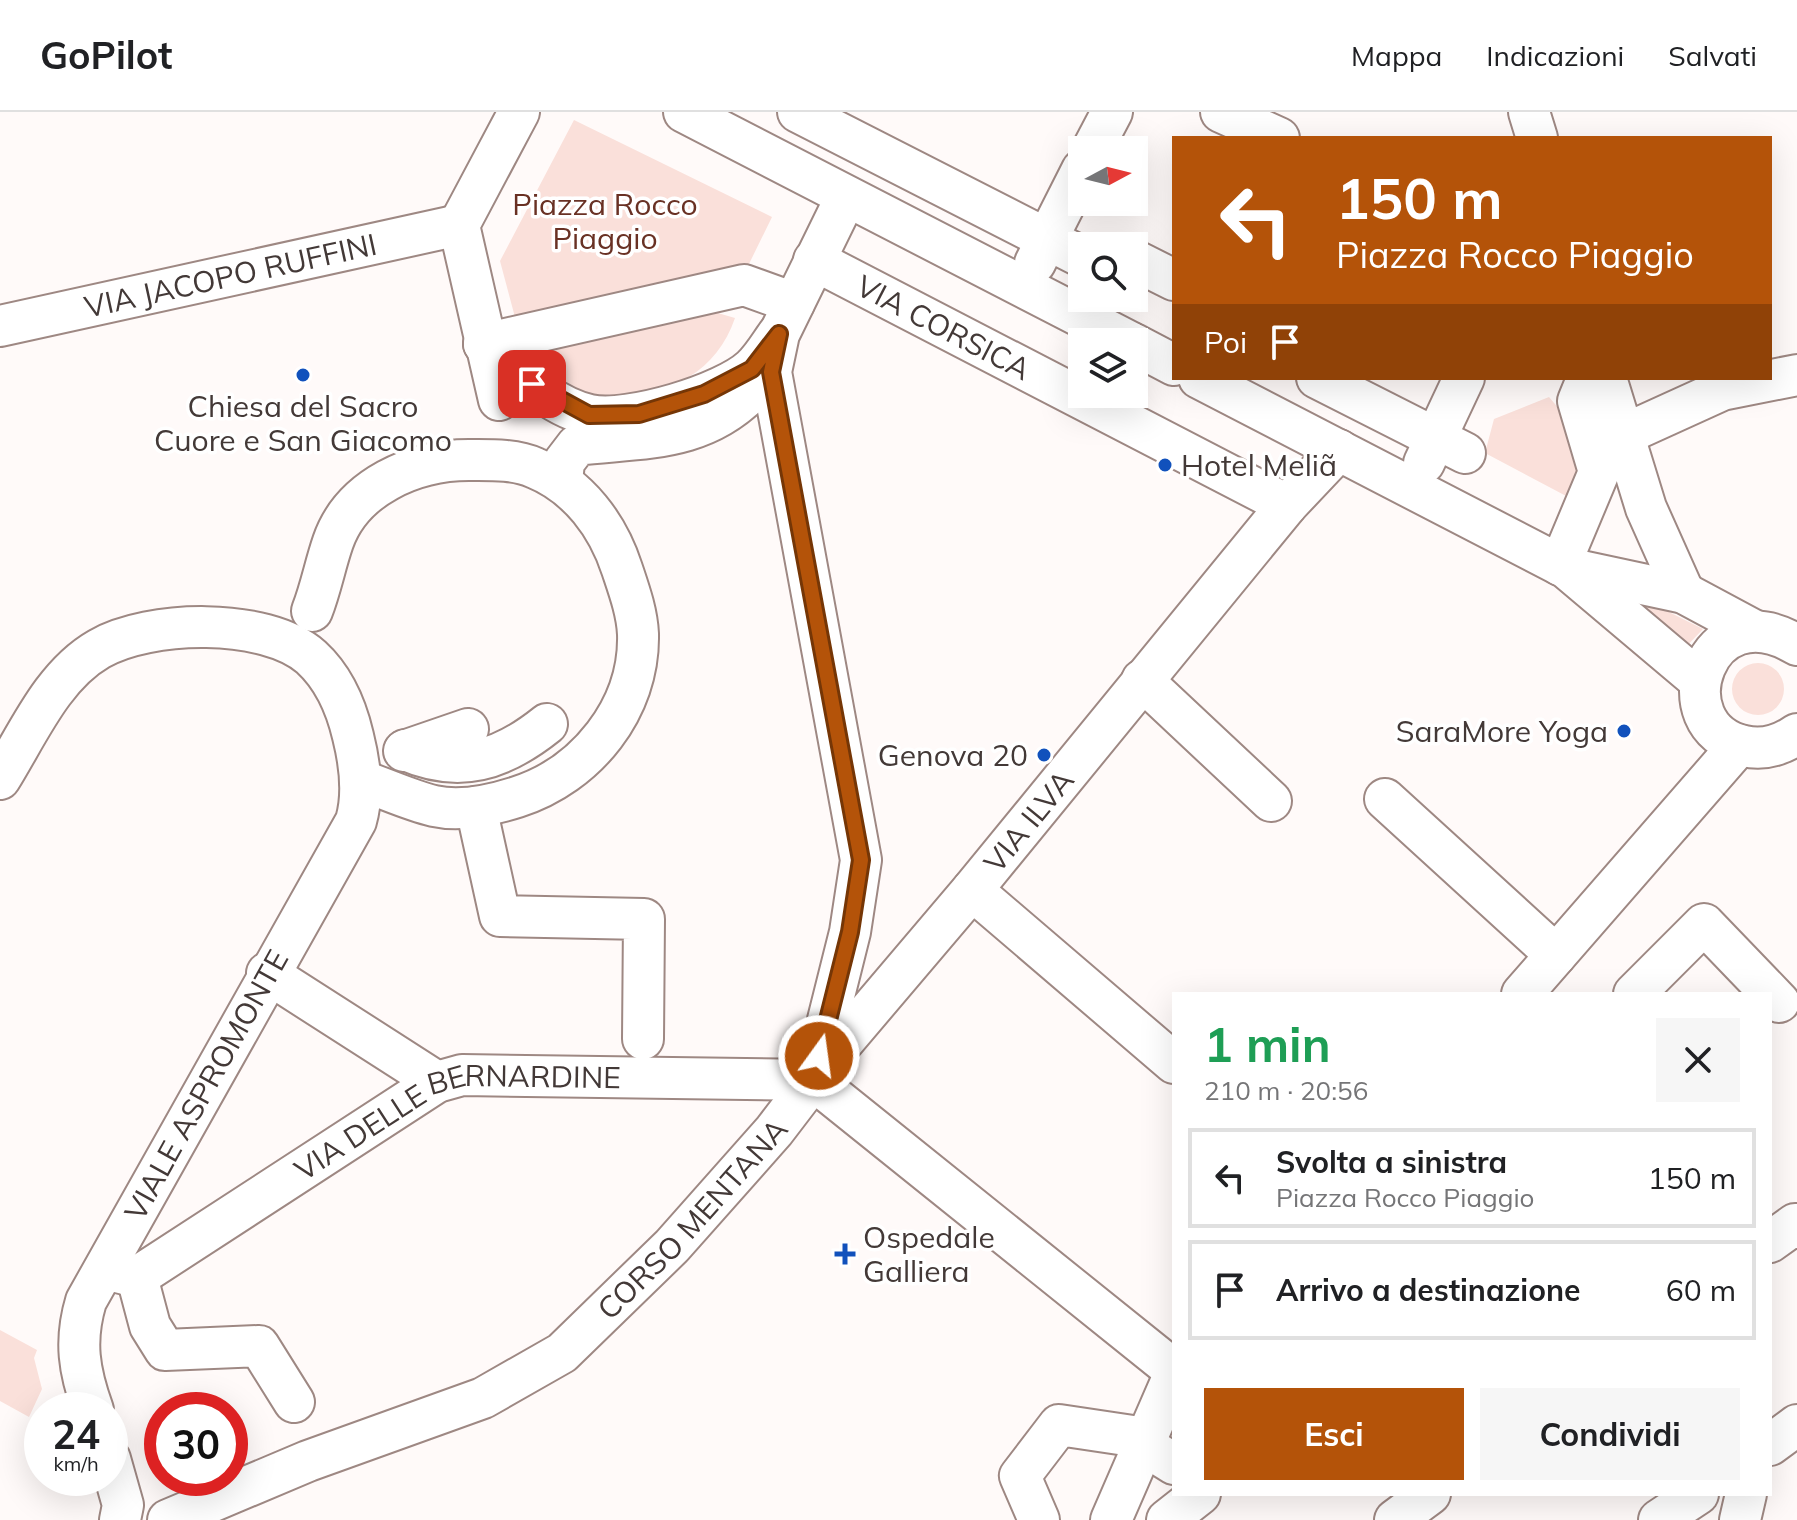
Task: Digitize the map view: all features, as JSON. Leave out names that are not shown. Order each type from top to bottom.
[{"type":"street","points":[[506,462],[501,410],[459,225],[519,112]]},
{"type":"street","points":[[798,112],[1052,230],[1068,235]]},
{"type":"street","points":[[849,112],[1052,230],[1068,244]]},
{"type":"street","points":[[1099,136],[1112,112]]},
{"type":"street","points":[[1221,112],[1275,136]]},
{"type":"street","points":[[1529,112],[1536,136]]},
{"type":"street","points":[[696,115],[846,197],[1103,328]]},
{"type":"street","points":[[562,482],[564,462],[577,445],[649,440],[684,432],[737,407],[781,336],[846,197]]},
{"type":"street","points":[[1023,287],[1068,198]]},
{"type":"street","name":"VIA JACOPO RUFFINI","points":[[0,326],[459,225]]},
{"type":"street","name":"VIA CORSICA","points":[[814,260],[1296,495]]},
{"type":"street","points":[[1148,267],[1172,279]]},
{"type":"street","name":"VIA CORSICA","points":[[895,271],[1068,361]]},
{"type":"street","points":[[484,344],[744,285],[781,336]]},
{"type":"street","points":[[1148,291],[1172,303]]},
{"type":"street","points":[[484,344],[532,384],[562,402],[589,415],[617,417],[665,407],[716,388],[752,369],[781,336]]},
{"type":"street","name":"CORSO MENTANA","points":[[168,1520],[308,1461],[483,1398],[562,1353],[672,1246],[774,1131],[813,1080],[842,959],[861,860],[781,336]]},
{"type":"street","points":[[1148,351],[1172,364]]},
{"type":"street","points":[[1623,435],[1722,390],[1797,375]]},
{"type":"street","points":[[1203,380],[1563,566],[1700,681]]},
{"type":"street","points":[[1321,380],[1449,438]]},
{"type":"street","points":[[1365,380],[1449,438]]},
{"type":"street","points":[[1411,487],[1449,438],[1464,380]]},
{"type":"street","points":[[1563,566],[1599,472],[1578,401],[1595,380]]},
{"type":"street","points":[[1596,380],[1623,435],[1646,508],[1684,593]]},
{"type":"street","points":[[1148,404],[1296,495]]},
{"type":"street","name":"VIA ILVA","points":[[813,1080],[831,1054],[972,890],[1296,495],[1339,450]]},
{"type":"street","points":[[312,611],[334,539],[349,513],[371,489],[398,474],[453,460],[506,462],[533,467],[562,482],[601,521],[624,575],[638,634],[628,692],[595,748],[571,772],[547,787],[476,807],[436,806],[359,772]]},
{"type":"street","points":[[1563,566],[1684,593],[1753,630],[1777,633],[1797,645]]},
{"type":"street","name":"VIALE ASPROMONTE","points":[[0,779],[63,677],[99,648],[130,637],[199,626],[274,637],[309,656],[330,677],[342,701],[359,772],[361,802],[356,821],[282,973],[121,1273],[86,1301],[78,1328],[77,1358],[87,1392]]},
{"type":"street","points":[[1753,630],[1734,635],[1718,646],[1705,662],[1700,681],[1700,701],[1708,720],[1721,735],[1739,745],[1771,747],[1797,734]]},
{"type":"street","points":[[1142,680],[1271,801]]},
{"type":"street","points":[[405,750],[431,762],[483,760],[521,745],[547,724]]},
{"type":"street","points":[[359,772],[405,750],[468,729]]},
{"type":"street","points":[[1524,992],[1739,745]]},
{"type":"street","points":[[1385,799],[1556,955]]},
{"type":"street","points":[[476,807],[500,916],[644,919],[643,1039]]},
{"type":"street","points":[[972,890],[1172,1061]]},
{"type":"street","points":[[1636,992],[1704,924],[1782,1000]]},
{"type":"street","points":[[842,959],[868,967],[912,961]]},
{"type":"street","points":[[282,973],[449,1079]]},
{"type":"street","name":"VIA DELLE BERNARDINE","points":[[121,1273],[449,1079],[813,1080]]},
{"type":"street","points":[[813,1080],[1172,1371]]},
{"type":"street","points":[[121,1273],[165,1350],[259,1346],[294,1402]]},
{"type":"street","points":[[1111,1520],[1154,1449],[1172,1381]]},
{"type":"street","points":[[1036,1512],[1020,1476],[1059,1425],[1081,1428],[1154,1449]]},
{"type":"street","points":[[1772,1444],[1797,1425]]},
{"type":"street","points":[[120,1496],[123,1505],[120,1520]]},
{"type":"street","points":[[1167,1520],[1197,1496]]},
{"type":"street","points":[[1395,1520],[1427,1496]]},
{"type":"street","points":[[1672,1520],[1696,1496]]},
{"type":"street","points":[[1740,1520],[1746,1496]]},
{"type":"green space","name":"Piazza Rocco Piaggio","points":[[574,120],[772,217],[747,268],[516,321],[500,261]]},
{"type":"green space","name":"Piazza Rocco Piaggio","points":[[704,309],[735,318],[727,337],[703,367],[688,378],[653,392],[614,396],[576,392],[559,383],[528,354]]},
{"type":"green space","points":[[1549,397],[1566,417],[1581,467],[1568,497],[1485,453],[1494,419]]},
{"type":"green space","points":[[1633,594],[1703,629],[1684,649],[1630,598]]},
{"type":"green space","points":[[1758,663],[1776,671],[1784,689],[1776,707],[1758,715],[1740,707],[1732,689],[1740,671]]},
{"type":"green space","points":[[0,1330],[37,1350],[34,1358],[42,1389],[41,1392],[24,1392],[24,1414],[0,1401]]},
{"type":"place","name":"Chiesa del Sacro Cuore e San Giacomo","points":[[303,375]]},
{"type":"place","name":"Hotel Meliã","points":[[1165,465]]},
{"type":"place","name":"SaraMore Yoga","points":[[1624,731]]},
{"type":"place","name":"Genova 20","points":[[1044,755]]},
{"type":"place","name":"Ospedale Galliera","points":[[845,1254]]},
{"type":"route","points":[[532,384],[589,415],[617,417],[639,414],[704,394],[752,369],[779,334],[771,372],[861,860],[850,932],[819,1056]]}]
